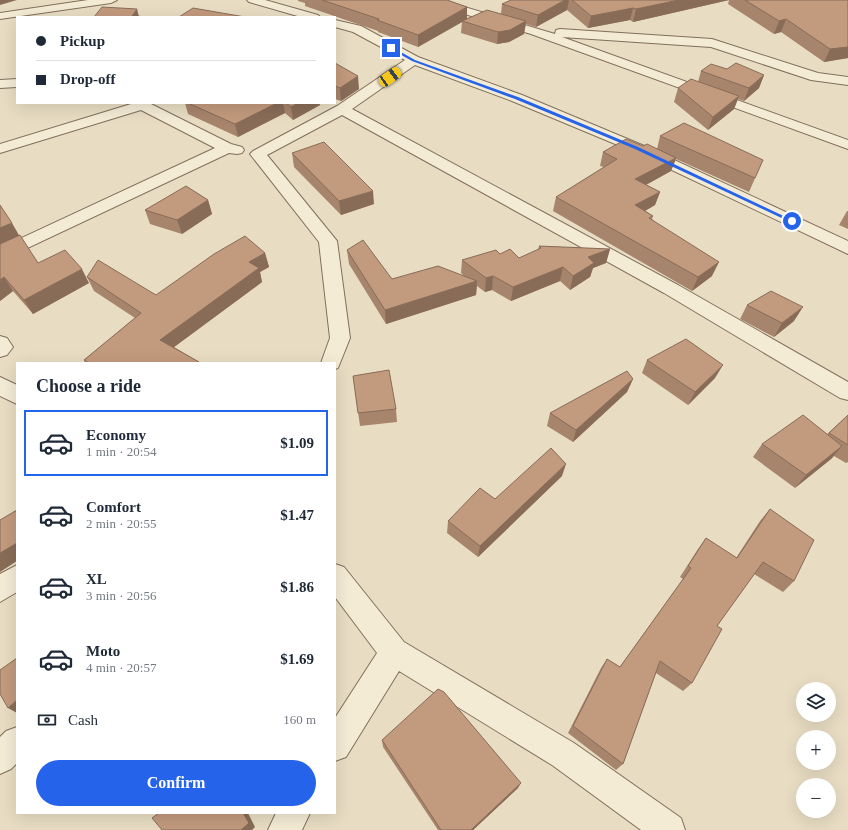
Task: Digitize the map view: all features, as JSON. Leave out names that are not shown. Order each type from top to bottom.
[{"type":"street","points":[[0,16],[111,0]]},
{"type":"street","points":[[253,0],[310,16]]},
{"type":"street","points":[[429,0],[535,31],[848,145]]},
{"type":"street","points":[[336,23],[357,29],[414,60],[517,98],[637,148],[848,248]]},
{"type":"street","points":[[535,31],[712,43],[816,77],[848,81]]},
{"type":"street","points":[[0,149],[140,104],[227,148],[258,154],[342,109],[414,60]]},
{"type":"street","points":[[0,84],[16,83]]},
{"type":"street","points":[[342,109],[671,289],[848,392]]},
{"type":"street","points":[[0,255],[227,148]]},
{"type":"street","points":[[258,154],[328,241],[340,338],[331,362]]},
{"type":"street","points":[[0,343],[3,347],[0,350]]},
{"type":"street","points":[[0,385],[16,395]]},
{"type":"street","points":[[336,577],[394,652],[563,754],[669,830]]},
{"type":"street","points":[[0,589],[16,578]]},
{"type":"street","points":[[336,744],[394,652]]},
{"type":"street","points":[[0,758],[16,743]]},
{"type":"street","points":[[284,830],[293,814]]},
{"type":"building","points":[[322,0],[447,0],[467,7],[418,35],[377,20],[379,19]]},
{"type":"building","points":[[511,0],[565,0],[538,15],[502,4]]},
{"type":"building","points":[[572,0],[679,0],[591,16]]},
{"type":"building","points":[[745,0],[848,0],[848,47],[830,49],[786,19],[779,21]]},
{"type":"building","points":[[102,7],[137,9],[132,16],[95,16]]},
{"type":"building","points":[[193,8],[239,16],[181,16]]},
{"type":"building","points":[[487,10],[526,21],[510,30],[498,32],[462,21]]},
{"type":"building","points":[[736,63],[764,75],[749,88],[701,71],[711,64],[727,69]]},
{"type":"building","points":[[336,64],[358,76],[340,88],[336,86]]},
{"type":"building","points":[[691,79],[739,96],[713,117],[678,88]]},
{"type":"building","points":[[190,104],[275,104],[235,124]]},
{"type":"building","points":[[287,104],[296,104],[291,107]]},
{"type":"building","points":[[684,123],[763,160],[755,178],[660,136]]},
{"type":"building","points":[[626,139],[643,146],[647,144],[676,158],[635,179],[660,192],[635,205],[653,216],[649,218],[719,262],[698,277],[556,197],[617,159],[603,152]]},
{"type":"building","points":[[324,142],[373,191],[339,201],[292,153]]},
{"type":"building","points":[[186,186],[208,200],[177,220],[145,210]]},
{"type":"building","points":[[0,205],[12,223],[0,228]]},
{"type":"building","points":[[20,235],[38,263],[65,250],[82,269],[24,300],[4,277],[0,280],[0,244]]},
{"type":"building","points":[[245,236],[265,253],[249,262],[259,268],[160,340],[199,362],[87,362],[84,360],[141,313],[87,277],[98,260],[156,295],[214,254]]},
{"type":"building","points":[[363,240],[392,279],[438,266],[477,281],[385,310],[347,250]]},
{"type":"building","points":[[539,246],[610,249],[588,257],[594,263],[573,276],[563,267],[513,287],[493,276],[486,278],[462,260],[496,250],[500,254],[510,249],[519,258],[541,248]]},
{"type":"building","points":[[771,291],[803,307],[782,323],[747,305]]},
{"type":"building","points":[[686,339],[723,365],[695,392],[647,360]]},
{"type":"building","points":[[389,370],[396,409],[358,413],[353,376]]},
{"type":"building","points":[[627,371],[633,379],[576,430],[550,413]]},
{"type":"building","points":[[803,415],[842,446],[806,475],[762,444]]},
{"type":"building","points":[[848,415],[848,445],[829,433]]},
{"type":"building","points":[[551,448],[566,464],[480,546],[448,521],[480,488],[495,499]]},
{"type":"building","points":[[770,509],[814,540],[794,581],[763,562],[717,626],[722,629],[692,683],[660,661],[623,764],[573,726],[607,659],[620,667],[691,568],[688,566],[706,538],[737,558]]},
{"type":"building","points":[[16,511],[16,544],[0,553],[0,520]]},
{"type":"building","points":[[16,659],[16,701],[8,708],[0,694],[0,670]]},
{"type":"building","points":[[438,689],[444,692],[521,783],[471,830],[441,830],[382,740]]},
{"type":"building","points":[[158,814],[244,814],[249,823],[241,830],[162,830],[152,818]]},
{"type":"route","points":[[391,48],[414,60],[517,98],[637,148],[792,221]]}]
